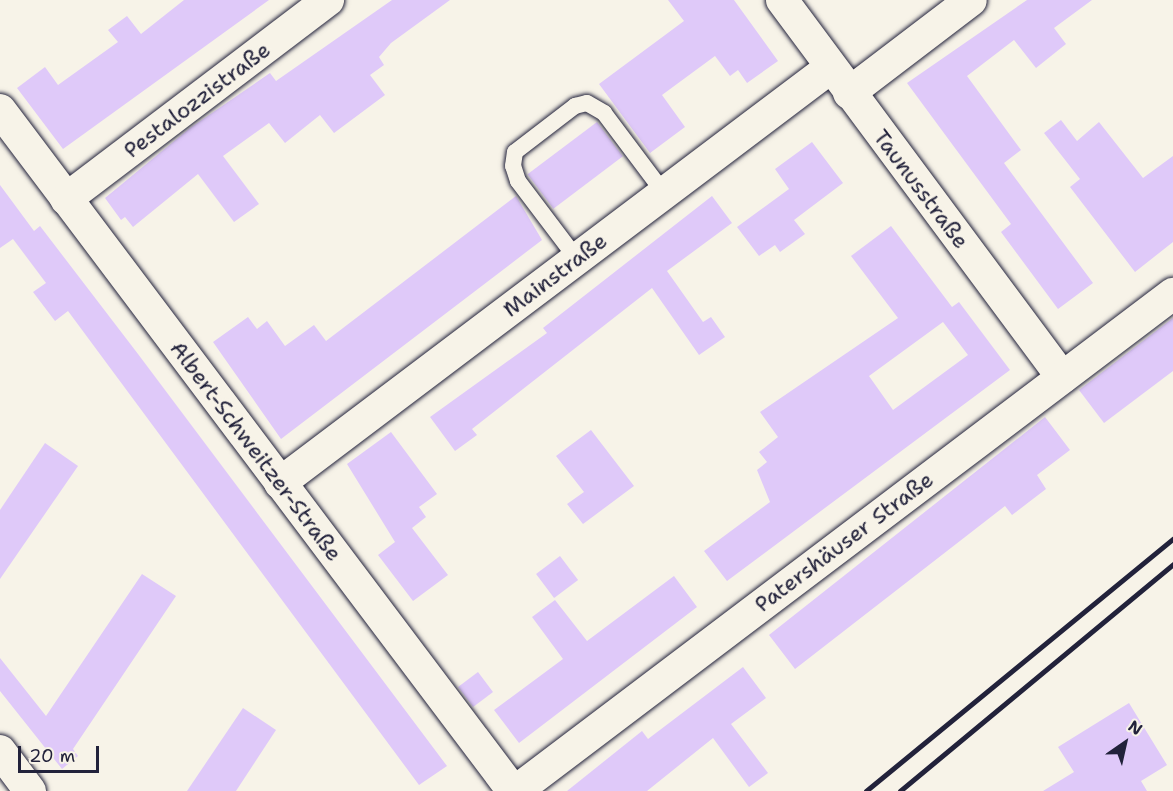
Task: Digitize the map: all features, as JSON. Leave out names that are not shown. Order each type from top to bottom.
[{"type":"street","name":"Pestalozzistraße","points":[[66,199],[328,0]]},
{"type":"street","name":"Taunusstraße","points":[[782,0],[1062,378]]},
{"type":"street","points":[[849,93],[971,0]]},
{"type":"street","name":"Mainstraße","points":[[280,483],[831,68]]},
{"type":"street","name":"Albert-Schweitzer-Straße","points":[[0,110],[515,791]]},
{"type":"street","name":"Patershäuser Straße","points":[[515,791],[1173,294]]},
{"type":"street","points":[[0,751],[30,791]]},
{"type":"lane","points":[[577,259],[518,181],[513,166],[515,152],[574,106],[587,104],[604,113],[664,193]]},
{"type":"building","points":[[184,0],[269,0],[63,149],[17,88],[45,67],[58,85],[118,42],[108,30],[127,16],[141,34]]},
{"type":"building","points":[[392,0],[450,0],[391,43],[379,57],[384,65],[370,75],[385,95],[334,133],[320,115],[285,143],[269,123],[223,156],[259,204],[234,222],[198,174],[133,227],[125,217],[121,220],[105,198],[190,128],[270,73],[276,81]]},
{"type":"building","points":[[668,0],[734,0],[778,61],[747,83],[738,70],[730,76],[715,56],[662,95],[685,127],[650,153],[599,84],[684,21]]},
{"type":"building","points":[[1027,0],[1092,0],[1054,28],[1066,44],[1036,68],[1014,40],[967,76],[1021,150],[1004,163],[1093,283],[1058,309],[1001,232],[1011,224],[907,83]]},
{"type":"building","points":[[1061,120],[1077,141],[1099,122],[1143,178],[1173,156],[1173,242],[1135,272],[1070,187],[1080,179],[1044,133]]},
{"type":"building","points":[[597,122],[623,156],[553,209],[528,174]]},
{"type":"building","points":[[812,142],[843,183],[794,220],[805,234],[780,252],[775,245],[759,256],[737,227],[789,189],[775,169]]},
{"type":"building","points":[[0,185],[34,231],[40,226],[447,766],[419,785],[68,311],[55,321],[33,292],[46,283],[13,239],[0,248]]},
{"type":"building","points":[[516,196],[542,240],[281,439],[213,342],[248,317],[257,329],[267,321],[285,346],[314,325],[326,341]]},
{"type":"building","points":[[712,196],[732,223],[667,271],[703,322],[711,317],[725,337],[699,355],[652,288],[472,429],[477,435],[455,451],[430,417],[547,333],[543,328]]},
{"type":"building","points":[[891,226],[952,307],[959,302],[1010,370],[727,581],[704,551],[770,502],[757,470],[767,462],[759,452],[778,437],[760,412],[898,318],[851,256]],"holes":[[[943,322],[968,355],[893,410],[869,376]]]},
{"type":"building","points":[[1173,318],[1173,371],[1104,423],[1079,390]]},
{"type":"building","points":[[1045,417],[1070,450],[1037,475],[1046,489],[1012,515],[1005,506],[795,669],[769,635]]},
{"type":"building","points":[[591,430],[634,486],[583,524],[567,504],[584,492],[556,456]]},
{"type":"building","points":[[391,432],[437,494],[419,507],[426,517],[412,528],[448,575],[413,601],[378,555],[395,542],[347,464]]},
{"type":"building","points":[[45,443],[78,466],[0,579],[0,510]]},
{"type":"building","points":[[560,556],[578,580],[554,598],[536,574]]},
{"type":"building","points":[[142,574],[176,596],[73,749],[78,756],[62,769],[0,691],[0,658],[46,716]]},
{"type":"building","points":[[674,576],[697,607],[519,743],[494,710],[563,659],[532,617],[555,600],[587,641]]},
{"type":"building","points":[[743,667],[766,698],[731,724],[768,773],[749,787],[713,738],[647,791],[567,791],[642,731],[648,739]]},
{"type":"building","points":[[478,672],[493,692],[473,707],[458,687]]},
{"type":"building","points":[[1129,703],[1167,765],[1141,781],[1147,791],[1043,791],[1074,772],[1058,747]]},
{"type":"building","points":[[243,708],[276,730],[236,791],[187,791]]},
{"type":"railway","points":[[866,791],[1173,539]]},
{"type":"railway","points":[[900,791],[1173,564]]}]
